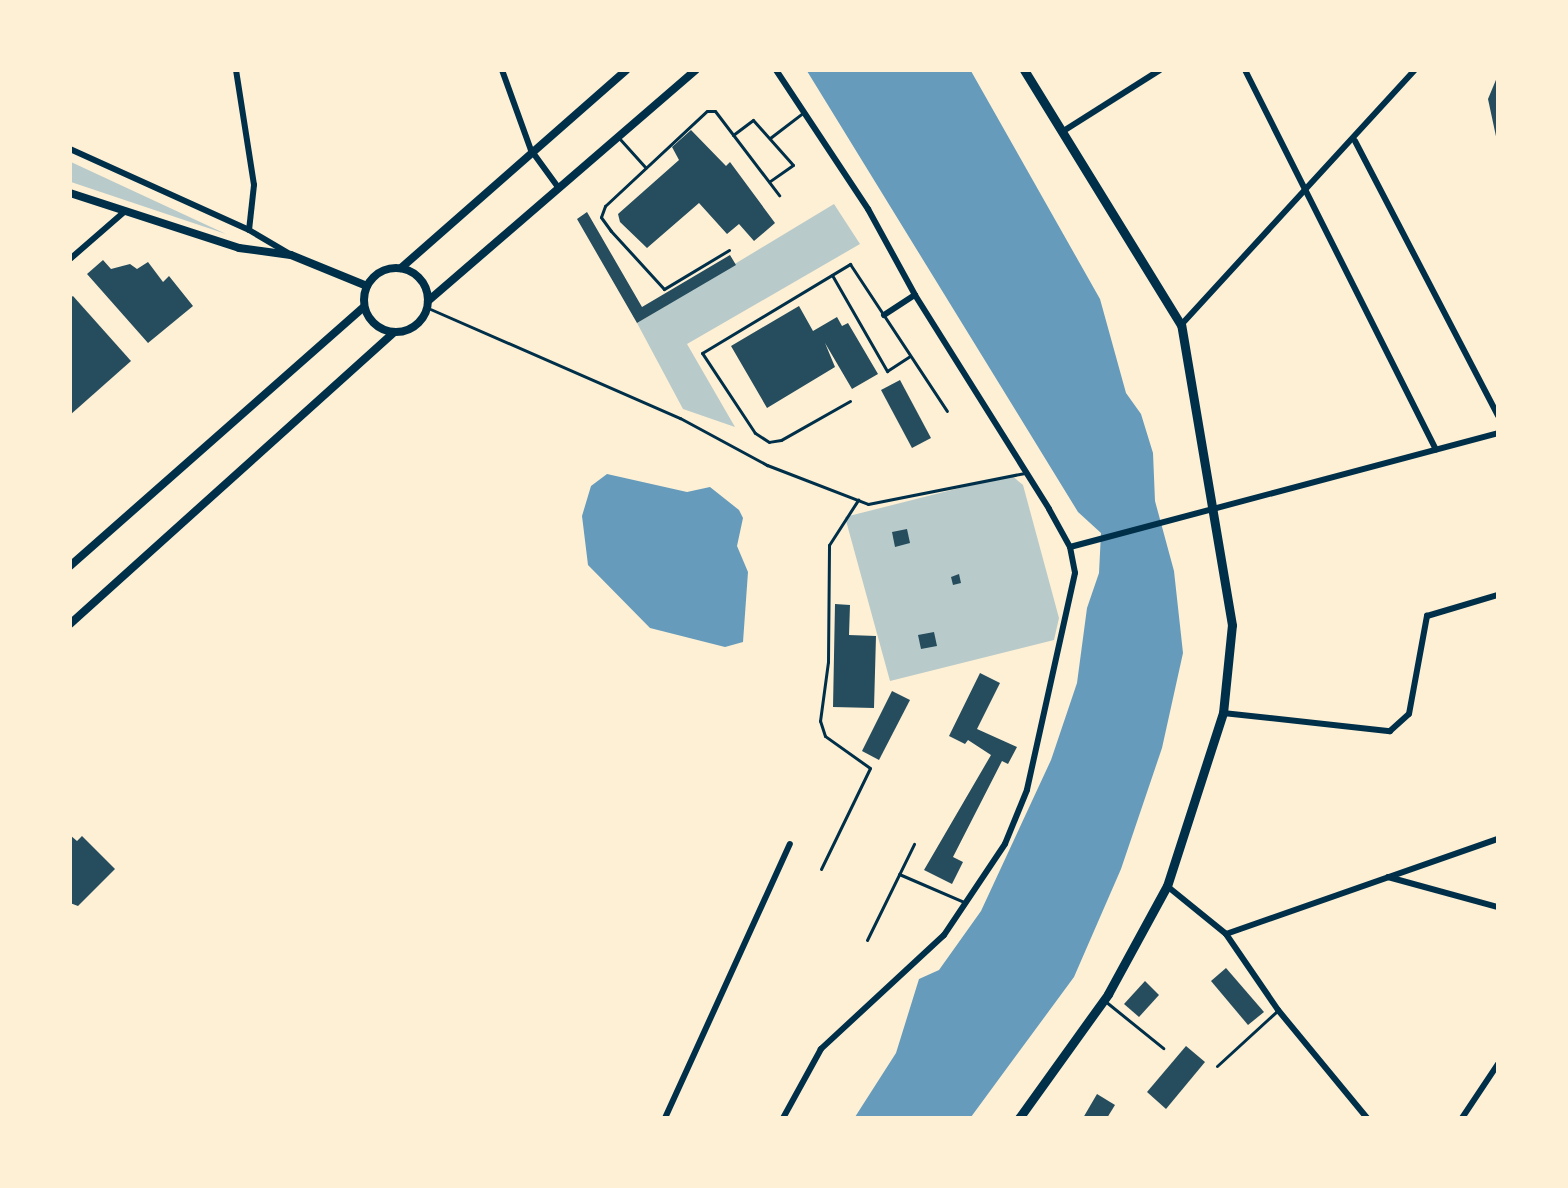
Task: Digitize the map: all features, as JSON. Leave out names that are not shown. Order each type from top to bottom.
[{"type":"main road","points":[[1019,1118],[1104,1000],[1167,886],[1223,713],[1232,625],[1181,325],[1065,130],[1024,70]]},
{"type":"street","points":[[236,70],[254,185],[249,230]]},
{"type":"street","points":[[502,70],[531,150],[558,188]]},
{"type":"street","points":[[402,268],[531,150],[626,70]]},
{"type":"street","points":[[70,624],[393,333],[409,330],[428,305],[617,135],[696,70]]},
{"type":"street","points":[[776,70],[868,209],[915,296],[1027,472],[1070,547],[1075,573],[1070,614],[1027,790],[1005,844],[968,904],[944,935],[821,1049],[783,1118]]},
{"type":"street","points":[[1065,130],[1160,70]]},
{"type":"street","points":[[1245,70],[1305,194],[1436,450]]},
{"type":"street","points":[[1181,325],[1355,141],[1415,70]]},
{"type":"street","points":[[1355,141],[1497,416]]},
{"type":"street","points":[[70,149],[249,230],[291,255],[367,286]]},
{"type":"street","points":[[70,193],[239,248],[291,255]]},
{"type":"street","points":[[70,259],[124,212]]},
{"type":"street","points":[[393,333],[370,320],[364,307],[367,286],[382,270],[402,268],[422,280],[428,305]]},
{"type":"street","points":[[884,315],[915,296]]},
{"type":"street","points":[[70,566],[364,307]]},
{"type":"street","points":[[1070,547],[1497,433]]},
{"type":"street","points":[[1223,713],[1390,731],[1409,714],[1426,616],[1497,595]]},
{"type":"street","points":[[1226,934],[1497,839]]},
{"type":"street","points":[[665,1118],[790,844]]},
{"type":"street","points":[[1388,877],[1497,907]]},
{"type":"street","points":[[1167,886],[1226,934],[1278,1010],[1367,1118]]},
{"type":"street","points":[[1462,1118],[1497,1064]]},
{"type":"lane","points":[[729,250],[664,289],[601,217],[605,206],[707,111],[715,111],[779,195]]},
{"type":"lane","points":[[770,138],[804,112]]},
{"type":"lane","points":[[733,135],[753,120],[793,165],[769,182]]},
{"type":"lane","points":[[617,135],[645,168]]},
{"type":"lane","points":[[850,401],[769,442],[755,433],[702,353],[850,264],[947,411]]},
{"type":"lane","points":[[832,275],[887,371],[910,356]]},
{"type":"lane","points":[[428,305],[648,404],[767,465],[858,500],[891,502],[1027,472]]},
{"type":"lane","points":[[821,869],[870,768],[825,736],[820,721],[828,662],[829,545],[858,500]]},
{"type":"lane","points":[[867,940],[914,844]]},
{"type":"lane","points":[[899,874],[968,904]]},
{"type":"lane","points":[[1104,1000],[1163,1048]]},
{"type":"lane","points":[[1217,1066],[1278,1010]]},
{"type":"shaded area","points":[[71,162],[226,234],[71,182]]},
{"type":"shaded area","points":[[834,204],[860,244],[687,344],[735,427],[683,409],[637,323]]},
{"type":"shaded area","points":[[1011,475],[1023,485],[1059,618],[1054,640],[890,681],[845,517]]},
{"type":"water","points":[[807,71],[971,71],[1100,299],[1126,393],[1141,414],[1153,453],[1155,501],[1174,571],[1183,653],[1162,748],[1121,869],[1074,977],[971,1117],[855,1117],[896,1053],[919,979],[939,970],[981,911],[1051,760],[1077,683],[1087,608],[1099,573],[1101,533],[1078,512]]},
{"type":"water","points":[[607,474],[687,492],[710,487],[739,510],[743,518],[737,546],[748,572],[743,642],[725,647],[650,628],[588,565],[582,516],[591,486]]},
{"type":"building","points":[[1498,75],[1498,141],[1497,141],[1488,99]]},
{"type":"building","points":[[691,130],[726,166],[730,162],[775,223],[754,241],[739,224],[727,234],[699,203],[647,248],[620,222],[618,214],[679,160],[672,147]]},
{"type":"building","points":[[587,212],[642,307],[730,255],[736,265],[637,323],[577,219]]},
{"type":"building","points":[[103,260],[111,269],[130,264],[137,269],[148,262],[163,282],[169,276],[193,306],[148,343],[87,274]]},
{"type":"building","points":[[73,296],[131,361],[70,415],[70,298]]},
{"type":"building","points":[[799,306],[813,331],[837,317],[842,326],[848,323],[878,374],[852,389],[825,343],[835,367],[767,408],[731,346]]},
{"type":"building","points":[[900,380],[931,438],[912,448],[881,390]]},
{"type":"building","points":[[907,529],[910,543],[895,547],[892,532]]},
{"type":"building","points":[[959,574],[961,583],[953,585],[951,577]]},
{"type":"building","points":[[835,604],[850,605],[849,635],[876,636],[874,708],[833,707]]},
{"type":"building","points":[[934,632],[937,646],[921,649],[918,635]]},
{"type":"building","points":[[980,673],[1000,683],[977,729],[1017,747],[1008,764],[1002,761],[953,857],[963,862],[952,884],[924,870],[991,755],[968,740],[965,744],[949,736]]},
{"type":"building","points":[[892,691],[910,700],[879,760],[862,751]]},
{"type":"building","points":[[70,835],[77,841],[82,836],[115,869],[78,906],[70,903]]},
{"type":"building","points":[[1226,968],[1264,1012],[1248,1025],[1211,981]]},
{"type":"building","points":[[1145,981],[1159,995],[1139,1017],[1124,1004]]},
{"type":"building","points":[[1186,1046],[1205,1062],[1166,1109],[1147,1092]]},
{"type":"building","points":[[1097,1094],[1115,1105],[1107,1118],[1083,1118]]}]
